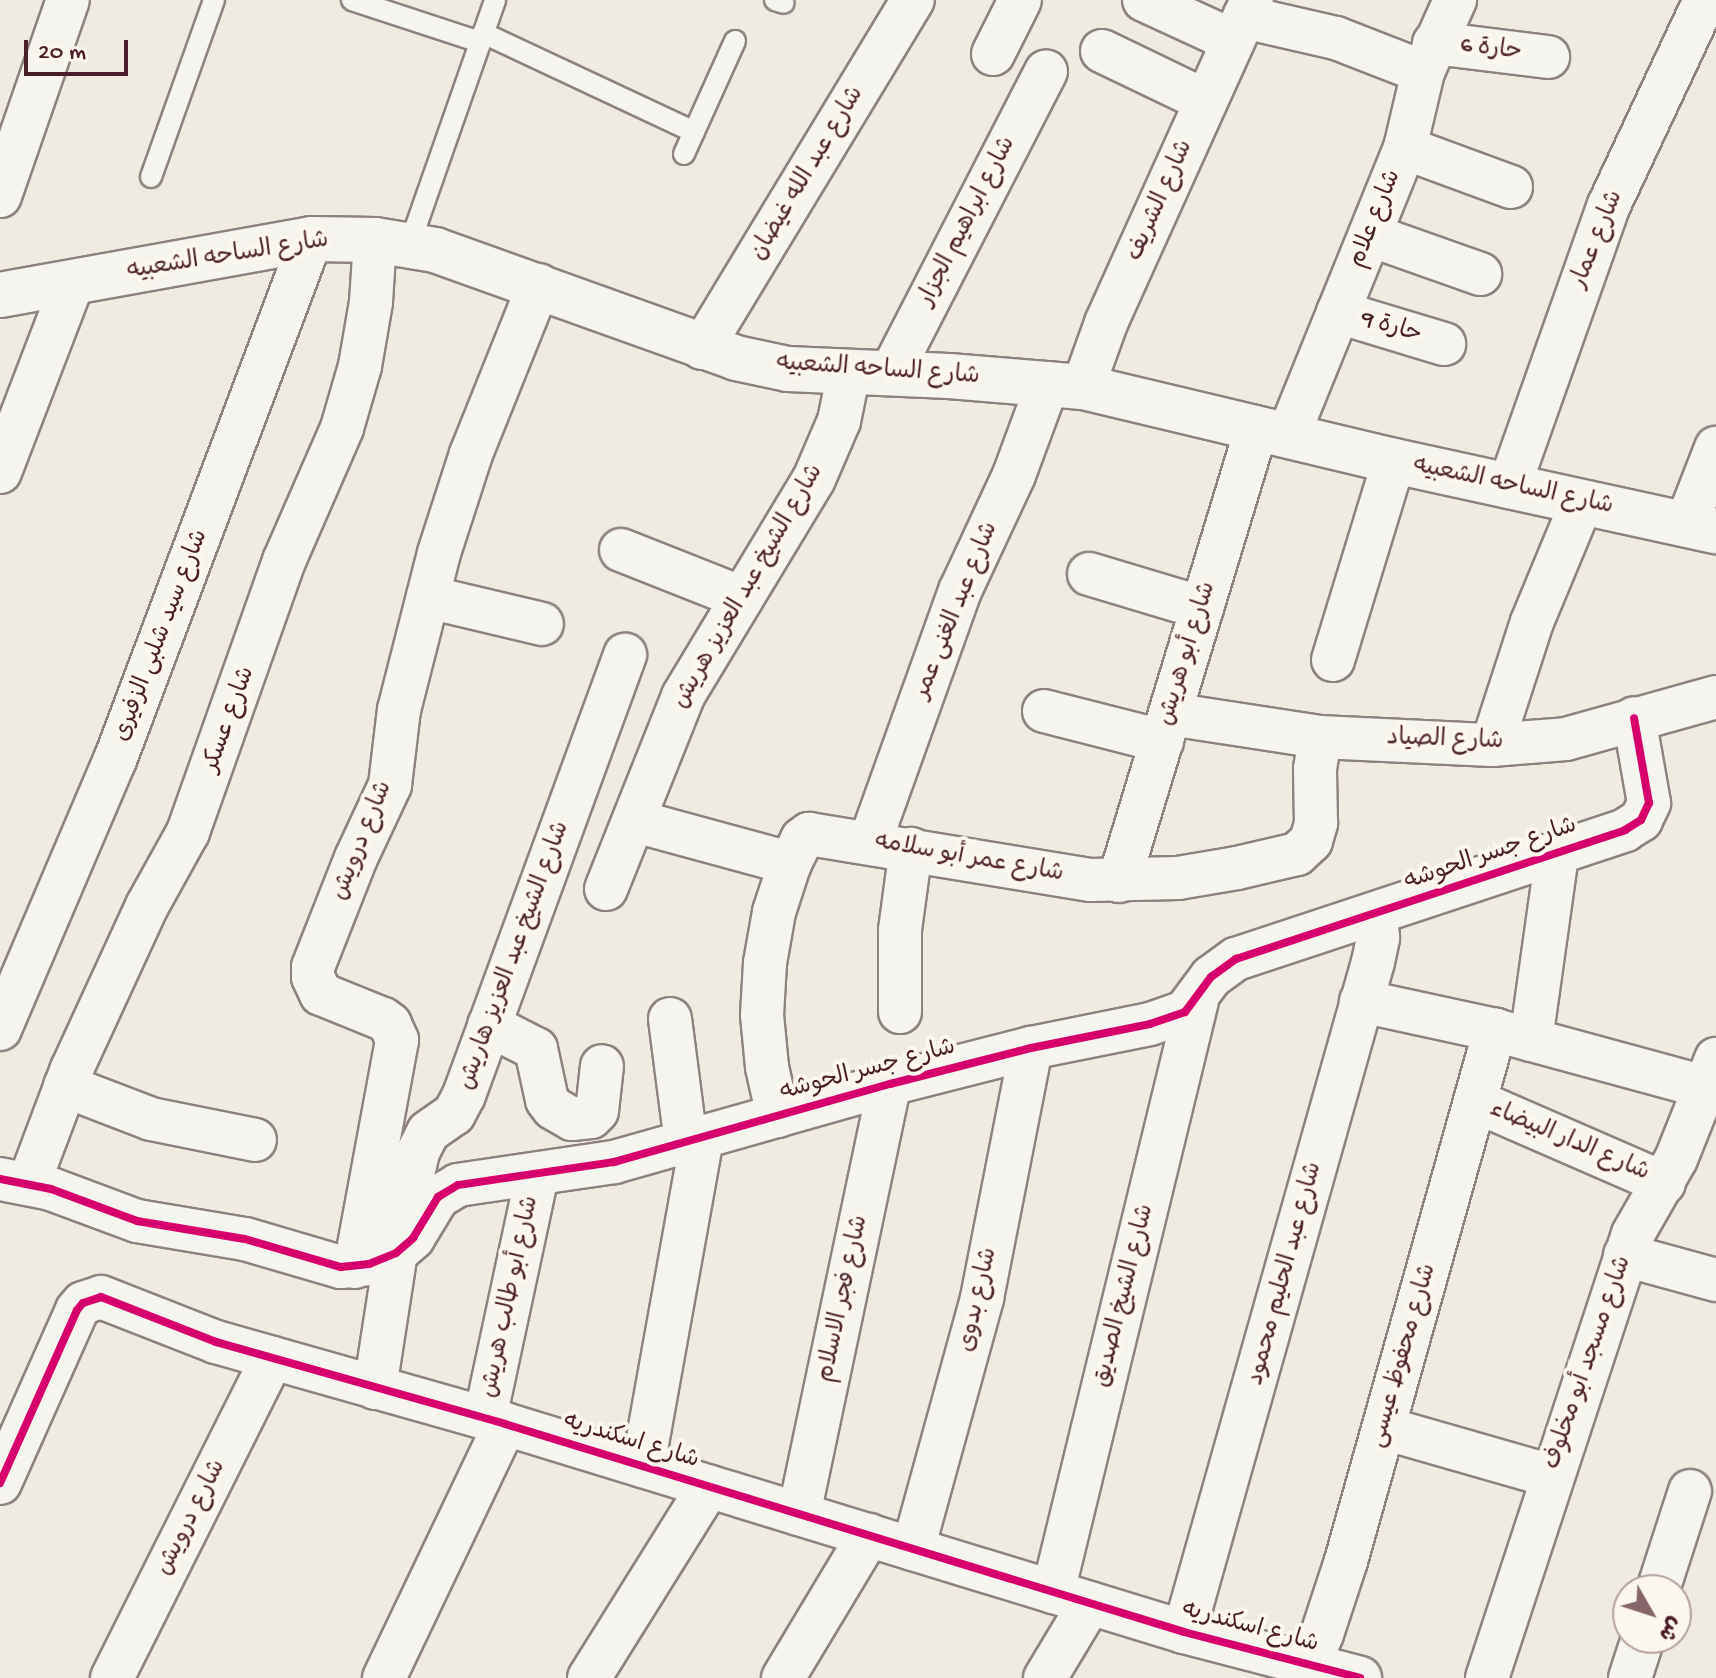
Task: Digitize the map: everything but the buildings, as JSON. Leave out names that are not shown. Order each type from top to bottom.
[{"type":"main road","name":"شارع الساحه الشعبيه","points":[[0,295],[311,239],[392,243],[435,250],[539,285],[702,348],[788,369],[1065,385],[1701,528]]},
{"type":"street","points":[[0,196],[68,0]]},
{"type":"street","name":"شارع عبد الله غيضان","points":[[702,348],[913,0]]},
{"type":"street","points":[[993,54],[1020,0]]},
{"type":"street","points":[[1144,0],[1429,58]]},
{"type":"street","name":"شارع علام","points":[[1273,432],[1338,312],[1405,148],[1429,58],[1455,0]]},
{"type":"street","name":"شارع عمار","points":[[1509,487],[1609,205],[1705,0]]},
{"type":"street","name":"شارع الشريف","points":[[1065,385],[1106,323],[1243,19]]},
{"type":"street","points":[[1102,51],[1206,101]]},
{"type":"street","name":"حارة 6","points":[[1429,58],[1548,57]]},
{"type":"street","name":"شارع ابراهيم الجزار","points":[[870,372],[1046,71]]},
{"type":"street","points":[[1405,148],[1511,187]]},
{"type":"street","points":[[1370,235],[1480,274]]},
{"type":"street","name":"شارع سيد شلبى الزفيرى","points":[[0,1029],[115,760],[311,239]]},
{"type":"street","name":"شارع عسكر","points":[[15,1181],[65,1086],[141,917],[188,832],[289,547],[318,489],[342,428],[360,366],[371,302],[392,243]]},
{"type":"street","points":[[0,472],[73,282]]},
{"type":"street","name":"شارع درويش","points":[[355,1267],[397,1040],[383,1019],[321,994],[313,977],[313,967],[356,858],[390,785],[399,710],[428,597],[471,454],[539,285]]},
{"type":"street","name":"حارة 9","points":[[1338,312],[1444,344]]},
{"type":"street","name":"شارع الشيخ عبد العزيز هريش","points":[[606,889],[683,696],[814,479],[839,421],[870,372]]},
{"type":"street","name":"شارع عبد الغنى عمر","points":[[870,842],[960,591],[1019,463],[1065,385]]},
{"type":"street","name":"شارع أبو هريش","points":[[1119,881],[1202,608],[1273,432]]},
{"type":"street","points":[[1701,528],[1716,448]]},
{"type":"street","points":[[1333,660],[1394,461]]},
{"type":"street","points":[[1492,745],[1532,622],[1582,502]]},
{"type":"street","points":[[621,550],[742,598]]},
{"type":"street","points":[[1089,574],[1202,608]]},
{"type":"street","points":[[428,597],[542,624]]},
{"type":"street","name":"شارع الشيخ عبد العزيز هاريش","points":[[375,1388],[396,1253],[421,1141],[460,1105],[625,655]]},
{"type":"street","name":"شارع الصياد","points":[[1044,711],[1166,728],[1492,745],[1566,739],[1716,697]]},
{"type":"street","name":"شارع جسر الحوشه","points":[[396,1253],[413,1238],[431,1207],[447,1190],[470,1183],[537,1176],[694,1141],[890,1084],[1031,1048],[1150,1024],[1185,1012],[1197,1001],[1211,977],[1236,959],[1625,830],[1647,812],[1649,803],[1634,718]]},
{"type":"street","name":"شارع عمر أبو سلامه","points":[[778,1116],[767,1067],[762,1015],[765,963],[774,912],[790,863],[802,839],[809,834],[1062,876],[1119,881],[1222,870],[1297,854],[1305,849],[1316,823],[1315,769],[1320,737]]},
{"type":"street","points":[[635,821],[790,863]]},
{"type":"street","points":[[900,1012],[900,930],[911,849]]},
{"type":"street","name":"شارع محفوظ عيسى","points":[[1306,1671],[1346,1561],[1475,1101],[1513,1035],[1557,854]]},
{"type":"street","name":"شارع عبد الحليم محمود","points":[[1184,1632],[1378,938],[1376,915]]},
{"type":"street","name":"شارع الشيخ الصديق","points":[[1045,1678],[1071,1598],[1197,1001]]},
{"type":"street","points":[[1361,1001],[1513,1035],[1711,1073]]},
{"type":"street","points":[[643,1466],[694,1141],[670,1019]]},
{"type":"street","points":[[489,1025],[531,1044],[538,1055],[547,1100],[553,1108],[572,1119],[591,1117],[597,1111],[602,1066]]},
{"type":"street","name":"شارع بدوى","points":[[913,1549],[982,1298],[1031,1048]]},
{"type":"street","name":"شارع مسجد أبو مخلوف","points":[[1487,1678],[1625,1255],[1633,1234],[1664,1183],[1711,1073]]},
{"type":"street","name":"شارع فجر الاسلام","points":[[799,1514],[890,1084]]},
{"type":"street","points":[[65,1086],[151,1119],[255,1140]]},
{"type":"street","name":"شارع الدار البيضاء","points":[[1475,1101],[1664,1183]]},
{"type":"street","name":"شارع أبو طالب هريش","points":[[384,1678],[495,1421],[537,1176]]},
{"type":"street","points":[[15,1181],[125,1218],[245,1239],[326,1265],[355,1267],[396,1253]]},
{"type":"street","points":[[1625,1255],[1716,1280]]},
{"type":"street","name":"شارع اسكندريه","points":[[0,1483],[77,1310],[92,1299],[111,1298],[216,1342],[495,1421],[1306,1671],[1360,1678]]},
{"type":"street","name":"شارع درويش","points":[[112,1678],[272,1358]]},
{"type":"street","points":[[1384,1428],[1551,1476]]},
{"type":"street","points":[[589,1678],[709,1486]]},
{"type":"street","points":[[1663,1574],[1690,1491]]},
{"type":"street","points":[[783,1678],[869,1535]]},
{"type":"street","points":[[1630,1678],[1638,1654]]},
{"type":"lane","points":[[151,177],[214,0]]},
{"type":"lane","points":[[352,0],[482,38],[694,132]]},
{"type":"lane","points":[[392,243],[482,38],[495,0]]},
{"type":"lane","points":[[684,154],[735,41]]},
{"type":"cycle path","points":[[0,1179],[51,1189],[137,1221],[245,1239],[341,1267],[369,1264],[396,1253],[413,1238],[438,1197],[458,1185],[614,1162],[890,1084],[1031,1048],[1150,1024],[1185,1012],[1211,977],[1236,959],[1625,830],[1641,820],[1649,803],[1634,718]]},
{"type":"cycle path","points":[[0,1483],[77,1310],[83,1303],[101,1297],[216,1342],[505,1424],[1184,1632],[1360,1678]]}]
